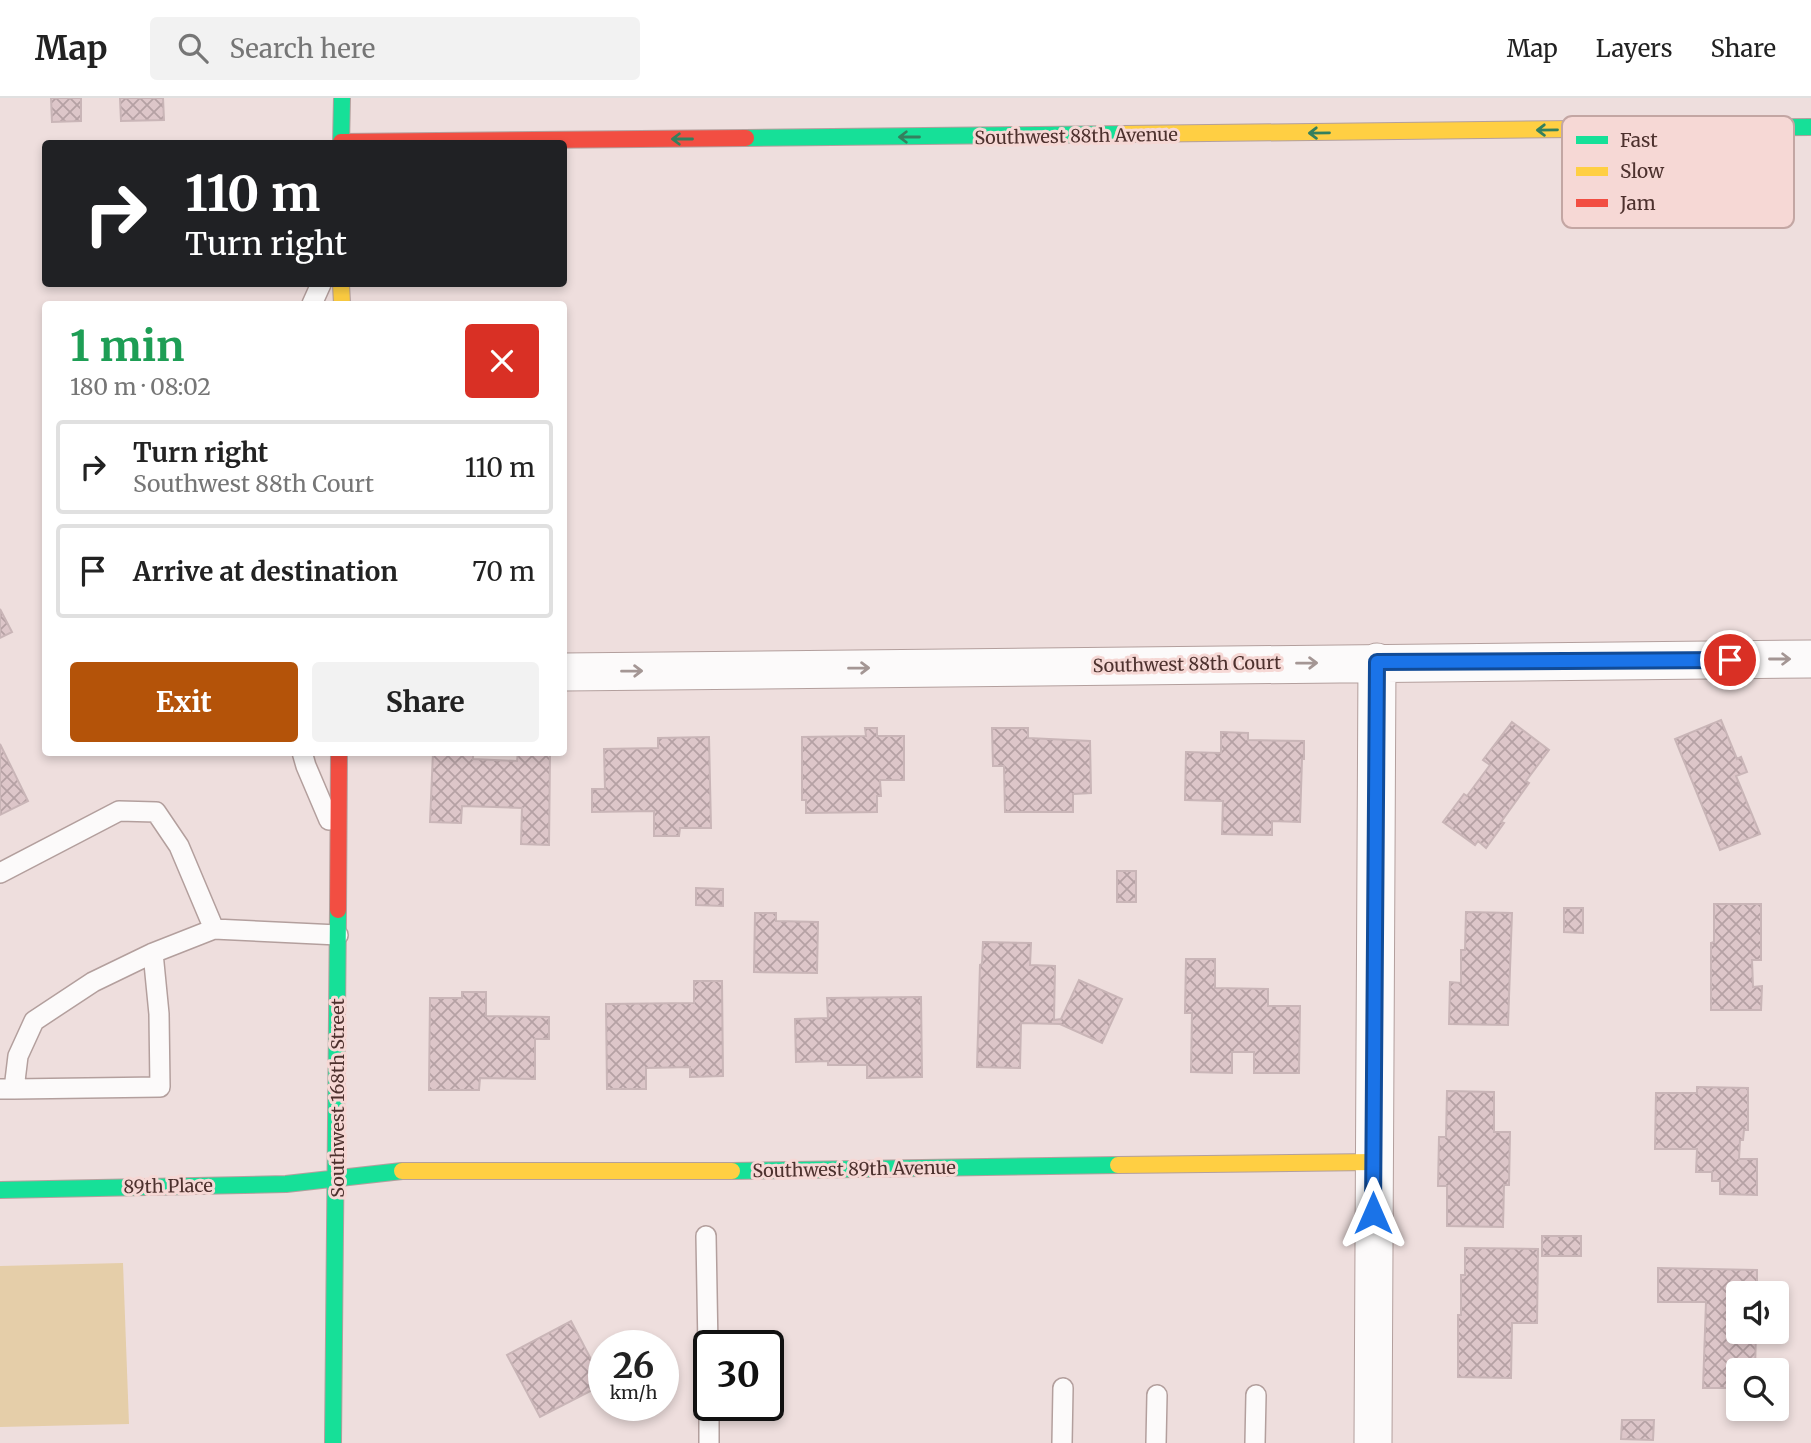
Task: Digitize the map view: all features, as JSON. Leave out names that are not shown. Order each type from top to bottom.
[{"type":"street","points":[[341,140],[342,98]]},
{"type":"street","name":"Southwest 88th Avenue","points":[[567,141],[1562,130]]},
{"type":"street","name":"Southwest 88th Court","points":[[567,672],[1811,659]]},
{"type":"street","points":[[1373,1443],[1377,662]]},
{"type":"street","name":"Southwest 168th Street","points":[[333,1443],[339,756]]},
{"type":"street","name":"Southwest 89th Avenue","points":[[336,1180],[406,1171],[717,1171],[1373,1162]]},
{"type":"street","name":"89th Place","points":[[0,1190],[274,1184],[336,1180]]},
{"type":"lane","points":[[304,759],[339,842]]},
{"type":"lane","points":[[0,873],[119,811],[156,812],[179,846],[214,929]]},
{"type":"lane","points":[[153,953],[159,1014],[160,1087],[7,1089],[34,1021],[93,982],[153,953],[214,929],[338,935]]},
{"type":"lane","points":[[706,1236],[708,1330]]},
{"type":"lane","points":[[1062,1443],[1063,1388]]},
{"type":"lane","points":[[1156,1443],[1157,1395]]},
{"type":"lane","points":[[1255,1443],[1256,1395]]},
{"type":"lane","points":[[709,1421],[709,1443]]},
{"type":"shaded area","points":[[123,1263],[129,1424],[0,1427],[0,1266]]},
{"type":"building","points":[[51,98],[81,98],[81,121],[52,122]]},
{"type":"building","points":[[120,98],[163,98],[164,120],[121,121]]},
{"type":"building","points":[[0,609],[12,632],[0,638]]},
{"type":"building","points":[[1721,720],[1737,759],[1741,757],[1747,772],[1736,776],[1760,834],[1720,850],[1675,739]]},
{"type":"building","points":[[1512,722],[1549,750],[1526,781],[1529,783],[1486,848],[1478,841],[1475,845],[1443,822],[1490,765],[1483,760]]},
{"type":"building","points":[[865,728],[877,728],[877,736],[904,736],[904,780],[880,780],[881,796],[877,796],[877,812],[806,813],[806,800],[802,800],[802,737],[866,736]]},
{"type":"building","points":[[992,728],[1028,728],[1028,738],[1090,741],[1091,793],[1073,794],[1073,812],[1005,812],[1004,766],[993,766]]},
{"type":"building","points":[[1221,732],[1248,733],[1248,740],[1304,741],[1300,822],[1272,821],[1272,835],[1222,834],[1223,801],[1185,800],[1186,752],[1221,753]]},
{"type":"building","points":[[709,737],[711,828],[680,828],[679,836],[654,836],[654,811],[592,812],[592,789],[605,789],[604,749],[658,748],[658,738]]},
{"type":"building","points":[[0,744],[28,801],[0,815]]},
{"type":"building","points":[[433,756],[473,756],[473,759],[517,761],[518,756],[550,756],[549,845],[521,844],[522,808],[462,806],[461,823],[430,822]]},
{"type":"building","points":[[1117,871],[1136,871],[1136,902],[1117,902]]},
{"type":"building","points":[[696,888],[723,889],[723,906],[696,905]]},
{"type":"building","points":[[1714,904],[1761,904],[1761,960],[1752,960],[1753,987],[1762,986],[1761,1010],[1711,1010]]},
{"type":"building","points":[[1564,908],[1583,908],[1583,933],[1564,932]]},
{"type":"building","points":[[1466,912],[1512,913],[1508,1025],[1449,1024],[1450,982],[1461,983],[1461,950],[1465,950]]},
{"type":"building","points":[[755,913],[776,913],[776,921],[818,922],[817,973],[754,972]]},
{"type":"building","points":[[983,942],[1031,943],[1030,965],[1055,966],[1054,1020],[1061,1019],[1079,980],[1122,999],[1102,1043],[1060,1024],[1021,1023],[1020,1068],[977,1067]]},
{"type":"building","points":[[1186,959],[1215,959],[1215,988],[1268,989],[1268,1006],[1300,1006],[1299,1073],[1254,1073],[1254,1052],[1232,1052],[1232,1073],[1191,1072],[1192,1013],[1185,1013]]},
{"type":"building","points":[[694,981],[722,981],[723,1076],[690,1077],[690,1067],[646,1068],[646,1089],[607,1089],[606,1004],[694,1003]]},
{"type":"building","points":[[462,992],[486,992],[486,1016],[549,1017],[549,1039],[535,1039],[535,1079],[480,1078],[479,1090],[429,1090],[430,998],[462,998]]},
{"type":"building","points":[[921,997],[922,1077],[867,1078],[867,1065],[828,1065],[828,1061],[796,1062],[795,1019],[828,1018],[827,998]]},
{"type":"building","points":[[1697,1087],[1748,1088],[1748,1130],[1744,1130],[1743,1140],[1740,1140],[1739,1159],[1757,1159],[1757,1195],[1720,1194],[1720,1181],[1712,1181],[1712,1172],[1696,1172],[1697,1149],[1655,1149],[1656,1093],[1697,1093]]},
{"type":"building","points":[[1447,1091],[1494,1092],[1494,1132],[1510,1132],[1509,1185],[1504,1185],[1503,1227],[1447,1226],[1447,1186],[1438,1186],[1439,1137],[1446,1137]]},
{"type":"building","points":[[1542,1236],[1581,1236],[1581,1256],[1542,1256]]},
{"type":"building","points":[[1465,1248],[1538,1249],[1537,1323],[1512,1323],[1511,1378],[1458,1377],[1458,1315],[1461,1315],[1461,1275],[1465,1275]]},
{"type":"building","points":[[1658,1268],[1757,1270],[1757,1281],[1726,1281],[1726,1344],[1756,1344],[1755,1358],[1726,1358],[1726,1388],[1703,1388],[1706,1302],[1658,1302]]},
{"type":"building","points":[[571,1321],[588,1353],[588,1392],[540,1417],[507,1355]]},
{"type":"building","points":[[1622,1420],[1654,1420],[1653,1440],[1621,1439]]},
{"type":"traffic: fast","points":[[341,140],[342,98]]},
{"type":"traffic: fast","points":[[1794,127],[1811,127]]},
{"type":"traffic: fast","points":[[746,138],[1123,134]]},
{"type":"traffic: fast","points":[[333,1443],[338,910]]},
{"type":"traffic: fast","points":[[732,1171],[1118,1165]]},
{"type":"traffic: fast","points":[[0,1190],[286,1184],[402,1171]]},
{"type":"traffic: slow","points":[[1123,134],[1562,129]]},
{"type":"traffic: slow","points":[[341,287],[342,301]]},
{"type":"traffic: slow","points":[[1118,1165],[1373,1162]]},
{"type":"traffic: slow","points":[[402,1171],[732,1171]]},
{"type":"traffic: jam","points":[[544,140],[746,138]]},
{"type":"traffic: jam","points":[[338,910],[339,756]]},
{"type":"route","points":[[1373,1213],[1377,662],[1730,660]]}]
